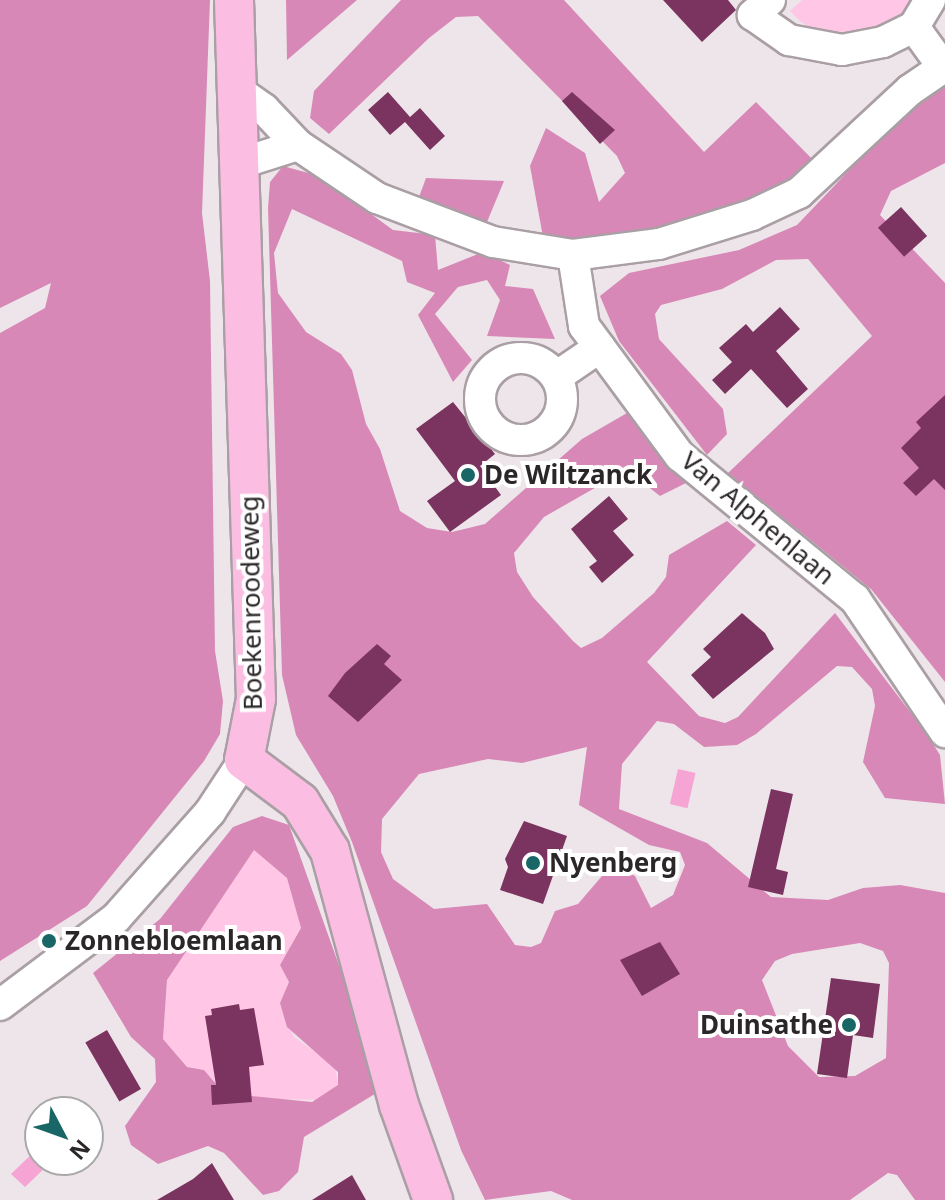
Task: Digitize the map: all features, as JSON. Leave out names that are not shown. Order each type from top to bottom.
[{"type":"main road","name":"Boekenroodeweg","points":[[234,0],[256,699],[244,760]]},
{"type":"main road","points":[[244,760],[300,802],[330,851],[399,1105],[433,1200]]},
{"type":"street","points":[[770,0],[753,15],[789,40],[842,50],[883,42],[914,27],[930,0]]},
{"type":"street","points":[[237,90],[264,109],[298,145],[377,198],[434,223],[493,242],[573,255],[659,244],[775,206],[820,176],[910,90],[944,67],[914,27]]},
{"type":"street","points":[[238,164],[298,145]]},
{"type":"street","name":"Van Alphenlaan","points":[[573,255],[584,326],[680,456],[855,599],[945,731]]},
{"type":"street","points":[[556,377],[600,347]]},
{"type":"street","points":[[0,1005],[116,918],[210,812],[244,760]]},
{"type":"shaded area","points":[[0,0],[210,0],[202,213],[210,281],[215,651],[223,701],[220,734],[204,761],[87,906],[0,961],[0,333],[45,308],[51,283],[0,308]]},
{"type":"shaded area","points":[[286,0],[357,0],[287,60]]},
{"type":"shaded area","points":[[401,0],[564,0],[704,152],[756,102],[817,164],[771,196],[640,238],[602,242],[543,237],[530,166],[546,128],[585,153],[599,202],[625,173],[617,156],[478,16],[456,17],[429,38],[329,134],[310,118],[314,91]]},
{"type":"shaded area","points":[[802,0],[919,0],[909,13],[857,40],[813,30],[800,21],[790,11]]},
{"type":"shaded area","points":[[945,86],[945,163],[891,191],[880,215],[945,283],[945,682],[871,589],[728,473],[872,336],[808,259],[776,260],[722,289],[661,305],[655,314],[659,339],[723,409],[727,434],[707,455],[619,341],[600,296],[629,273],[739,250],[797,225],[898,119]]},
{"type":"shaded area","points":[[283,166],[319,176],[393,230],[435,235],[438,270],[483,252],[510,265],[505,286],[533,289],[555,339],[487,336],[500,300],[487,280],[458,287],[435,314],[472,360],[453,382],[418,315],[435,293],[407,282],[402,261],[292,209],[274,253],[278,293],[306,332],[341,354],[352,370],[366,424],[380,449],[400,511],[427,528],[452,532],[485,524],[582,439],[627,413],[686,483],[660,496],[632,474],[621,473],[544,517],[514,553],[517,572],[533,597],[573,641],[581,648],[602,638],[654,593],[666,577],[669,555],[727,521],[756,545],[647,662],[699,716],[725,723],[738,717],[835,613],[926,733],[940,755],[945,804],[885,798],[863,762],[875,706],[872,689],[852,667],[837,666],[756,734],[737,745],[704,747],[674,724],[657,721],[622,764],[619,809],[707,843],[771,897],[828,900],[863,888],[900,885],[945,893],[945,1200],[915,1200],[897,1175],[888,1173],[850,1200],[572,1200],[551,1191],[485,1200],[461,1150],[352,842],[333,796],[296,735],[282,675],[268,208],[270,182]],"holes":[[[587,747],[579,805],[649,845],[680,852],[685,865],[673,895],[651,908],[635,876],[619,867],[608,869],[578,904],[555,911],[541,943],[531,947],[515,945],[487,904],[434,909],[393,879],[381,852],[382,819],[419,774],[488,759],[522,763]],[[860,943],[883,951],[889,963],[886,1058],[855,1076],[819,1077],[788,1046],[762,980],[775,961],[792,954]]]},
{"type":"shaded area","points":[[426,178],[504,181],[487,222],[419,197]]},
{"type":"shaded area","points":[[678,769],[696,773],[687,808],[670,804]]},
{"type":"shaded area","points":[[262,816],[289,825],[383,1089],[304,1137],[298,1172],[279,1191],[263,1195],[224,1153],[208,1146],[158,1164],[131,1145],[125,1126],[156,1082],[155,1059],[131,1037],[93,973],[160,919],[233,827]],"holes":[[[254,850],[287,878],[301,928],[280,965],[289,982],[280,1003],[287,1027],[338,1072],[338,1085],[312,1102],[241,1095],[216,1084],[204,1070],[187,1067],[163,1039],[167,980]]]},
{"type":"shaded area","points":[[254,849],[287,878],[301,928],[280,965],[289,982],[280,1003],[294,1037],[335,1066],[338,1085],[322,1100],[229,1098],[204,1070],[187,1067],[163,1039],[167,980]]},
{"type":"shaded area","points":[[24,1161],[24,1176],[36,1176],[25,1187],[11,1174]]},
{"type":"building","points":[[663,0],[728,0],[736,10],[702,42]]},
{"type":"building","points":[[388,92],[410,117],[420,108],[445,136],[430,150],[405,122],[390,135],[368,110]]},
{"type":"building","points":[[572,92],[615,130],[600,144],[562,101]]},
{"type":"building","points":[[901,207],[927,236],[904,257],[878,228]]},
{"type":"building","points":[[780,307],[800,329],[776,351],[808,389],[787,408],[751,369],[725,394],[712,380],[732,362],[719,348],[746,324],[753,332]]},
{"type":"building","points":[[945,395],[945,490],[934,479],[916,496],[903,483],[919,468],[901,448],[921,428],[916,422]]},
{"type":"building","name":"De Wiltzanck","points":[[453,402],[495,454],[480,466],[501,495],[450,532],[427,501],[455,481],[416,429]]},
{"type":"building","points":[[609,496],[628,519],[613,531],[634,555],[602,583],[589,567],[597,561],[571,529]]},
{"type":"building","points":[[742,613],[765,633],[774,649],[713,699],[691,675],[711,657],[703,649]]},
{"type":"building","points":[[377,644],[391,656],[384,664],[402,680],[358,722],[328,696],[345,673]]},
{"type":"building","points":[[771,789],[793,794],[776,869],[788,872],[783,895],[748,887]]},
{"type":"building","name":"Nyenberg","points":[[524,821],[567,836],[543,904],[500,890],[508,867],[505,859]]},
{"type":"building","points":[[660,942],[680,974],[642,996],[620,960]]},
{"type":"building","name":"Duinsathe","points":[[831,978],[880,984],[873,1038],[853,1035],[847,1078],[817,1074]]},
{"type":"building","points":[[239,1004],[240,1010],[254,1008],[264,1065],[249,1067],[252,1102],[212,1105],[211,1085],[216,1085],[205,1016],[212,1015],[211,1009]]},
{"type":"building","points":[[107,1030],[141,1089],[119,1101],[85,1042]]},
{"type":"building","points":[[212,1163],[234,1200],[157,1200],[193,1179]]},
{"type":"building","points":[[352,1175],[366,1200],[312,1200]]},
{"type":"place","name":"De Wiltzanck","points":[[468,475]]},
{"type":"place","name":"Nyenberg","points":[[533,863]]},
{"type":"place","name":"Zonnebloemlaan","points":[[49,941]]},
{"type":"place","name":"Duinsathe","points":[[849,1025]]}]
